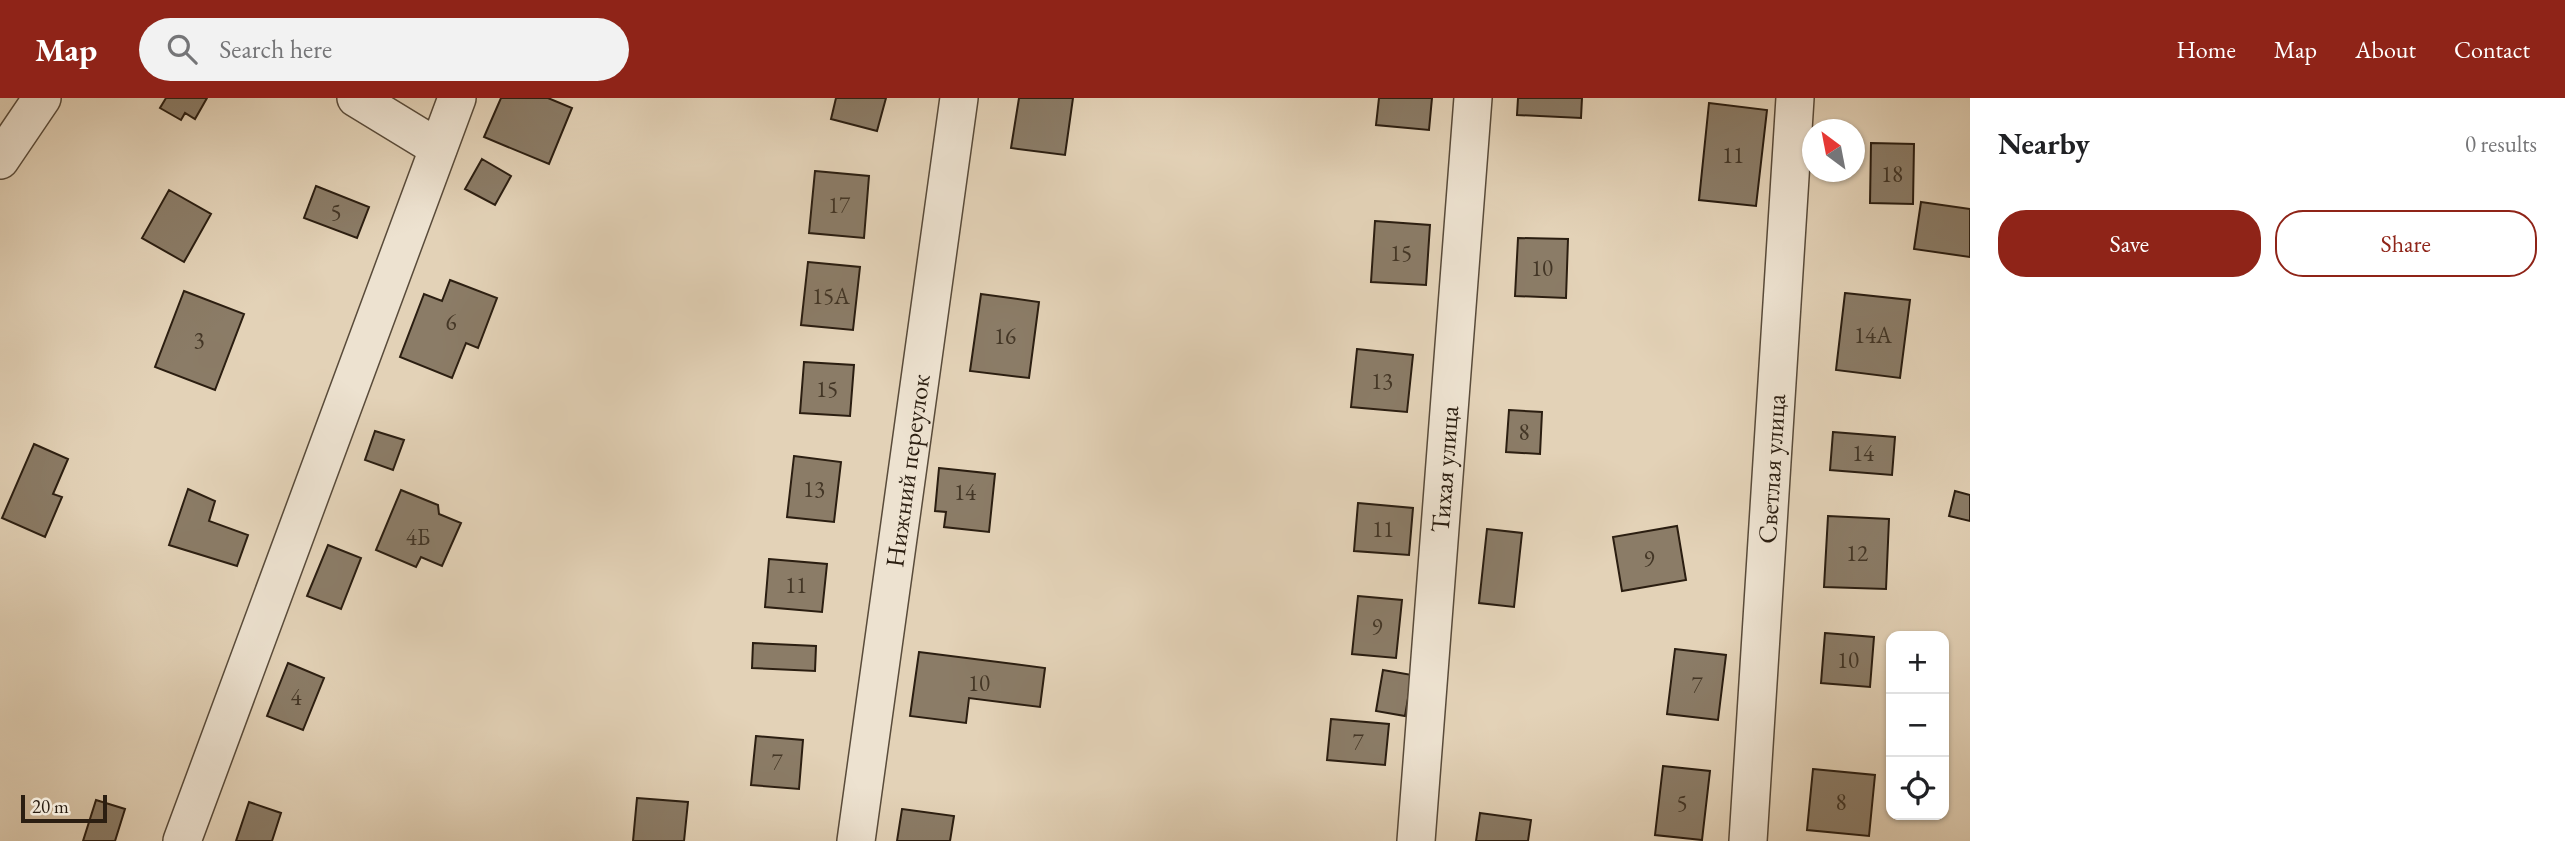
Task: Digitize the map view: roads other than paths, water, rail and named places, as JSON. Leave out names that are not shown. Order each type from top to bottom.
[{"type":"street","points":[[0,160],[42,98]]},
{"type":"street","points":[[356,98],[438,148]]},
{"type":"street","points":[[182,841],[457,98]]},
{"type":"street","name":"Нижний переулок","points":[[856,841],[959,98]]},
{"type":"street","name":"Тихая улица","points":[[1416,841],[1473,98]]},
{"type":"street","name":"Светлая улица","points":[[1748,841],[1795,98]]}]
